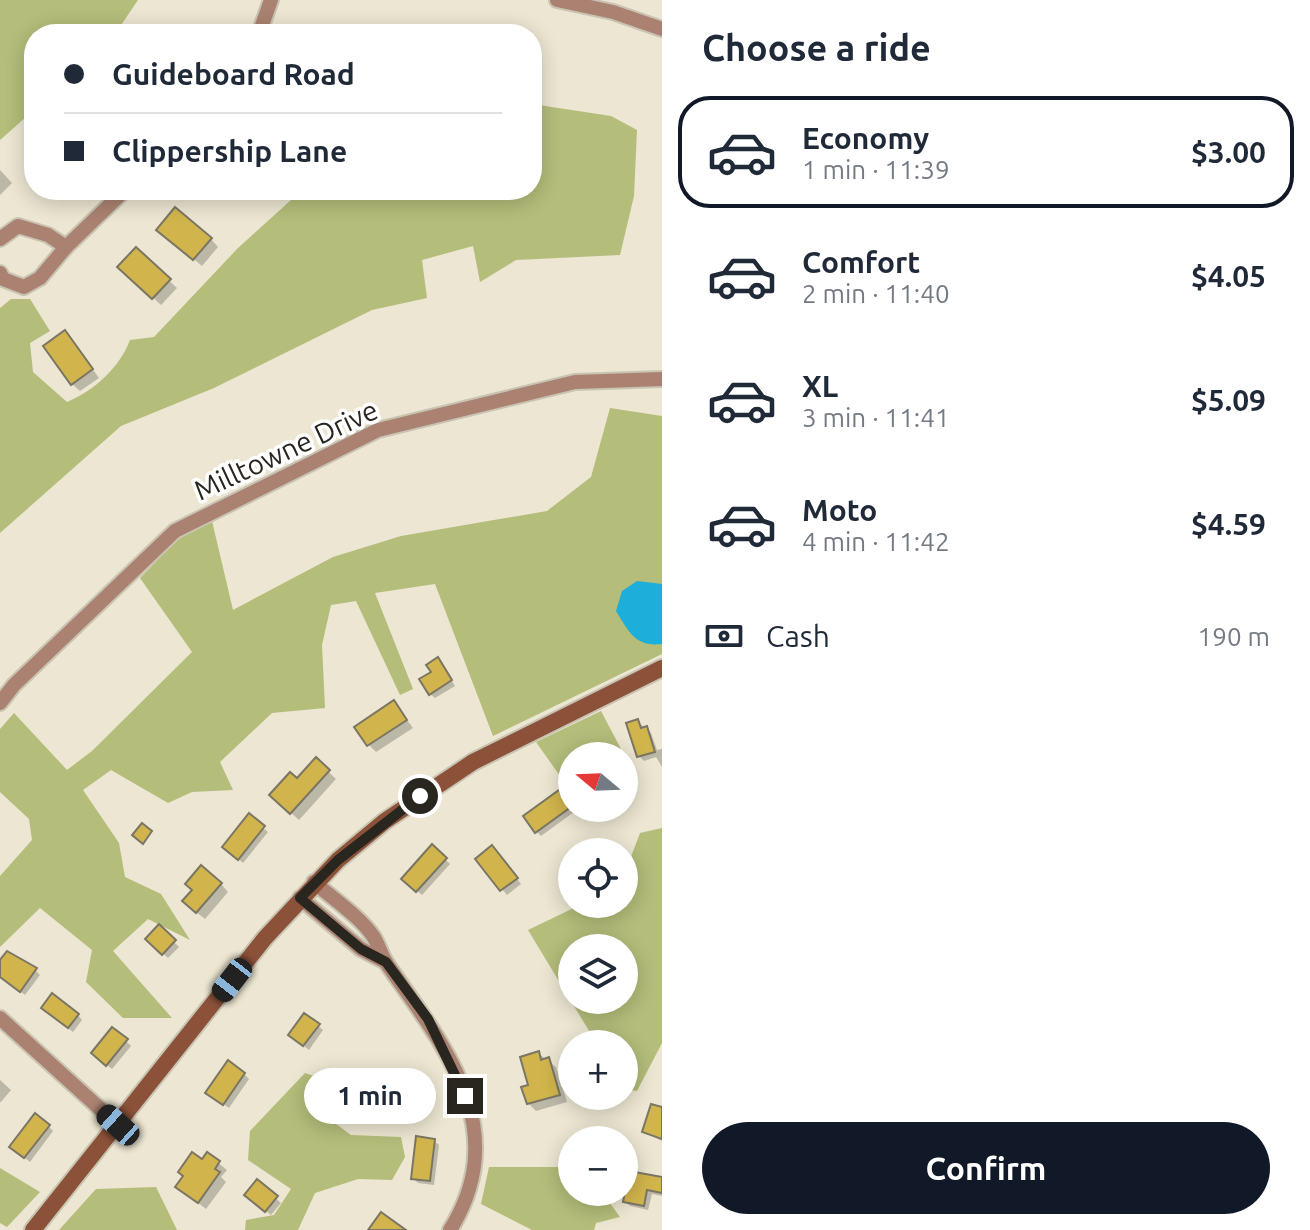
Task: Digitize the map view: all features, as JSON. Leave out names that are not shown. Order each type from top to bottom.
[{"type":"street","points":[[263,24],[271,0]]},
{"type":"street","points":[[557,0],[613,12],[662,29]]},
{"type":"street","points":[[0,273],[3,279],[24,287],[40,278],[66,247],[115,200]]},
{"type":"street","points":[[0,239],[18,226],[48,235],[66,247]]},
{"type":"street","name":"Milltowne Drive","points":[[0,703],[14,685],[175,531],[378,430],[575,382],[662,379]]},
{"type":"street","points":[[33,1230],[314,882],[385,821],[438,783],[562,716],[662,668]]},
{"type":"street","points":[[314,882],[372,935],[386,962],[428,1019],[448,1055],[473,1126],[475,1169],[467,1198],[450,1230]]},
{"type":"street","points":[[300,898],[361,949],[386,962]]},
{"type":"street","points":[[0,1018],[118,1125]]},
{"type":"green space","points":[[0,0],[138,0],[122,24],[24,24],[24,119],[0,140]]},
{"type":"green space","points":[[542,106],[611,116],[637,130],[634,196],[620,255],[516,260],[480,282],[473,246],[422,260],[427,298],[372,310],[214,388],[121,426],[0,533],[0,308],[11,299],[30,299],[50,331],[30,343],[33,372],[67,402],[105,377],[120,360],[130,340],[154,337],[238,248],[291,200],[542,200]]},
{"type":"green space","points":[[610,408],[662,416],[662,654],[493,736],[435,584],[375,593],[413,689],[400,695],[356,601],[331,605],[322,645],[325,708],[272,713],[220,762],[233,790],[192,792],[168,803],[111,770],[83,790],[119,843],[125,877],[161,894],[190,940],[148,919],[113,951],[172,1018],[123,1018],[86,982],[92,950],[40,908],[0,947],[0,876],[32,840],[29,819],[0,792],[0,729],[14,713],[67,770],[92,751],[192,652],[140,578],[177,540],[212,521],[233,610],[333,557],[401,536],[547,511],[591,477]]},
{"type":"green space","points":[[601,711],[617,742],[558,742],[558,773],[536,742]]},
{"type":"green space","points":[[662,828],[662,1043],[638,1089],[638,1030],[589,1030],[579,1014],[638,1014],[638,934],[558,934],[558,980],[528,930],[558,916],[558,918],[638,918],[640,833]]},
{"type":"green space","points":[[305,1073],[326,1080],[312,1106],[351,1135],[401,1137],[405,1157],[392,1180],[358,1179],[315,1193],[298,1230],[245,1230],[246,1220],[274,1215],[291,1189],[248,1160],[250,1131]]},
{"type":"green space","points":[[489,1167],[558,1167],[558,1206],[612,1206],[620,1217],[596,1223],[594,1230],[532,1230],[481,1204]]},
{"type":"green space","points":[[0,1168],[40,1192],[7,1227],[0,1223]]},
{"type":"green space","points":[[156,1187],[177,1230],[59,1230],[96,1189]]},
{"type":"water","points":[[637,581],[662,584],[662,644],[639,640],[616,611],[622,591]]},
{"type":"building","points":[[175,207],[212,238],[193,260],[156,230]]},
{"type":"building","points":[[136,247],[171,279],[152,299],[117,267]]},
{"type":"building","points":[[65,330],[93,369],[71,385],[43,346]]},
{"type":"building","points":[[438,657],[452,680],[429,695],[419,679],[431,672],[426,665]]},
{"type":"building","points":[[394,700],[407,720],[367,746],[354,727]]},
{"type":"building","points":[[638,719],[641,728],[647,726],[655,752],[638,757],[638,742],[632,742],[626,723]]},
{"type":"building","points":[[316,757],[330,770],[290,814],[269,795],[290,772],[297,778]]},
{"type":"building","points":[[558,791],[558,816],[535,833],[523,816]]},
{"type":"building","points":[[249,813],[265,826],[238,860],[222,847]]},
{"type":"building","points":[[142,823],[152,831],[143,844],[132,835]]},
{"type":"building","points":[[432,844],[447,858],[416,892],[401,879]]},
{"type":"building","points":[[492,845],[518,878],[500,891],[475,859]]},
{"type":"building","points":[[201,865],[222,883],[196,913],[182,901],[192,890],[185,884]]},
{"type":"building","points":[[159,924],[176,940],[162,955],[145,939]]},
{"type":"building","points":[[7,951],[37,968],[20,992],[0,977],[0,960]]},
{"type":"building","points":[[52,993],[79,1014],[68,1028],[41,1008]]},
{"type":"building","points":[[304,1013],[320,1024],[303,1046],[288,1035]]},
{"type":"building","points":[[112,1027],[128,1039],[106,1066],[91,1053]]},
{"type":"building","points":[[539,1051],[541,1060],[549,1057],[558,1096],[527,1104],[521,1087],[528,1085],[520,1057]]},
{"type":"building","points":[[228,1060],[245,1073],[223,1105],[205,1093]]},
{"type":"building","points":[[651,1104],[662,1107],[662,1139],[642,1132]]},
{"type":"building","points":[[35,1113],[50,1125],[24,1158],[9,1147]]},
{"type":"building","points":[[416,1136],[435,1139],[430,1181],[411,1179]]},
{"type":"building","points":[[192,1152],[202,1159],[207,1152],[220,1161],[215,1169],[220,1172],[198,1203],[175,1187],[183,1176],[178,1172]]},
{"type":"building","points":[[638,1173],[662,1177],[662,1193],[647,1190],[644,1206],[638,1205]]},
{"type":"building","points":[[257,1179],[278,1196],[265,1212],[244,1195]]},
{"type":"building","points":[[381,1212],[406,1230],[368,1230]]},
{"type":"route","points":[[420,796],[338,860],[300,898],[361,949],[386,962],[428,1019],[448,1055],[465,1096]]}]
